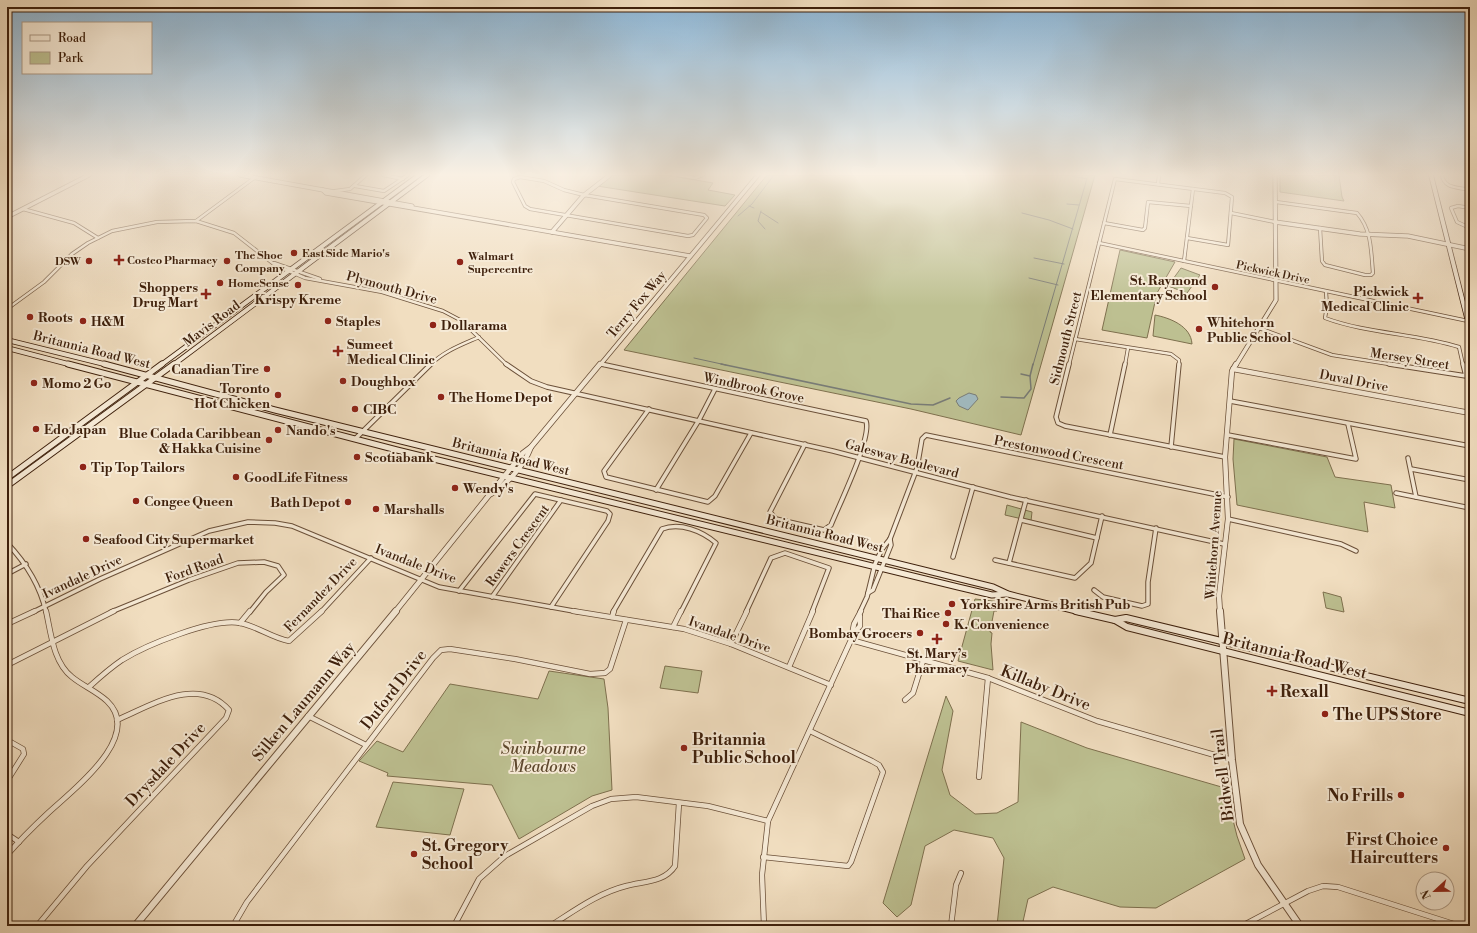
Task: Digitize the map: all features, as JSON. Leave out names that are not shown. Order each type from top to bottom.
[{"type":"main road","name":"Mavis Road","points":[[7,486],[232,321],[361,219]]},
{"type":"main road","name":"Mavis Road","points":[[7,478],[225,318],[367,219]]},
{"type":"main road","points":[[1443,219],[1470,330]]},
{"type":"main road","points":[[225,318],[232,321]]},
{"type":"main road","name":"Britannia Road West","points":[[7,340],[156,377],[275,410],[884,564]]},
{"type":"main road","name":"Britannia Road West","points":[[7,348],[507,477],[884,564],[992,595],[1008,594],[1115,620],[1127,627],[1470,713]]},
{"type":"main road","name":"Britannia Road West","points":[[1115,620],[1126,618],[1470,701]]},
{"type":"street","points":[[57,219],[74,223],[98,238]]},
{"type":"street","points":[[196,221],[199,219]]},
{"type":"street","points":[[475,219],[690,256]]},
{"type":"street","points":[[552,232],[563,219]]},
{"type":"street","points":[[587,219],[688,236],[693,235],[707,219]]},
{"type":"street","name":"Terry Fox Way","points":[[507,477],[513,469],[530,453],[531,448],[575,394],[721,219]]},
{"type":"street","name":"Sidmouth Street","points":[[1105,219],[1056,417],[1058,423],[1065,426],[1224,457]]},
{"type":"street","points":[[1104,223],[1143,230],[1146,228],[1147,219]]},
{"type":"street","points":[[1184,261],[1189,219]]},
{"type":"street","name":"Sidmouth Street","points":[[1187,238],[1228,245],[1231,219]]},
{"type":"street","points":[[1258,219],[1368,234],[1408,236],[1470,249]]},
{"type":"street","name":"Whitehorn Avenue","points":[[1223,652],[1218,596],[1228,519],[1228,497],[1224,457],[1228,435],[1233,369],[1276,300],[1275,219]]},
{"type":"street","points":[[1320,228],[1322,261],[1325,265],[1371,275],[1373,273],[1368,234],[1361,219]]},
{"type":"street","points":[[1456,219],[1457,222],[1470,228]]},
{"type":"street","name":"Plymouth Drive","points":[[7,309],[44,282],[72,254],[98,238],[130,226],[157,222],[196,221],[234,233],[275,265],[294,271],[305,278],[321,279],[382,292],[432,306],[462,321],[508,366],[531,380],[575,394]]},
{"type":"street","name":"Pickwick Drive","points":[[1099,243],[1468,321]]},
{"type":"street","name":"Mersey Street","points":[[1259,328],[1332,355],[1466,376],[1459,347],[1403,334],[1346,326],[1325,318],[1327,306],[1326,292]]},
{"type":"street","points":[[355,439],[438,357],[453,348],[479,337]]},
{"type":"street","points":[[1075,339],[1171,354],[1179,360],[1171,446]]},
{"type":"street","points":[[1110,435],[1128,348]]},
{"type":"street","name":"Windbrook Grove","points":[[601,364],[866,421],[868,427],[859,457]]},
{"type":"street","name":"Duval Drive","points":[[1233,369],[1470,413]]},
{"type":"street","points":[[656,490],[699,420],[715,389]]},
{"type":"street","name":"Galesway Boulevard","points":[[575,394],[805,444],[1026,500],[1224,544]]},
{"type":"street","points":[[1230,401],[1470,446]]},
{"type":"street","points":[[649,409],[603,473],[608,478],[704,502],[711,500],[751,433]]},
{"type":"street","points":[[1228,435],[1356,459],[1356,453],[1348,424]]},
{"type":"street","name":"Prestonwood Crescent","points":[[915,473],[921,451],[922,439],[926,435],[933,435],[1010,453],[1057,461],[1228,497]]},
{"type":"street","points":[[805,444],[770,512],[776,519],[821,531],[827,529],[831,525],[859,457]]},
{"type":"street","points":[[1408,458],[1416,497]]},
{"type":"street","points":[[1411,469],[1470,480]]},
{"type":"street","points":[[868,593],[873,590],[884,564],[891,545],[890,539],[915,473]]},
{"type":"street","name":"Silken Laumann Way","points":[[135,926],[307,716],[492,494],[498,490],[507,477]]},
{"type":"street","points":[[953,557],[973,487]]},
{"type":"street","points":[[459,591],[530,498],[539,494],[561,500]]},
{"type":"street","points":[[1396,494],[1470,508]]},
{"type":"street","name":"Rowers Crescent","points":[[492,597],[561,500],[607,511],[610,516],[551,607]]},
{"type":"street","points":[[1009,563],[1026,500]]},
{"type":"street","points":[[995,560],[1075,578],[1091,563],[1102,516]]},
{"type":"street","points":[[1228,519],[1341,544],[1356,551]]},
{"type":"street","points":[[1021,520],[1097,538]]},
{"type":"street","name":"Ivandale Drive","points":[[7,624],[198,535],[240,523],[282,523],[439,587],[626,620],[673,626],[731,644],[831,685]]},
{"type":"street","points":[[612,617],[614,610],[662,529],[666,526],[674,525],[703,534],[711,538],[716,543],[673,626]]},
{"type":"street","points":[[1094,590],[1103,597],[1142,606],[1147,605],[1149,601],[1148,582],[1156,528]]},
{"type":"street","points":[[764,926],[763,857],[768,821],[852,637],[860,626],[860,615],[868,593],[867,587],[885,542],[890,539]]},
{"type":"street","points":[[7,543],[26,564],[36,582],[45,606],[53,642],[62,667],[89,687],[113,708],[117,720],[110,749],[94,771],[7,855]]},
{"type":"street","points":[[731,644],[771,558],[785,553],[829,568],[828,574],[789,667]]},
{"type":"street","name":"Fernandez Drive","points":[[89,687],[112,667],[147,648],[220,622],[240,623],[274,638],[289,641],[308,625],[370,558]]},
{"type":"street","name":"Ford Road","points":[[53,642],[110,612],[142,598],[225,567],[251,562],[264,562],[278,566],[284,575],[266,592],[240,623]]},
{"type":"street","points":[[7,574],[26,564]]},
{"type":"street","name":"Duford Drive","points":[[233,926],[247,902],[440,650],[450,649],[515,659],[590,674],[605,673],[610,669],[626,620]]},
{"type":"street","name":"Killaby Drive","points":[[852,637],[923,661],[988,678],[1097,721],[1232,760]]},
{"type":"street","points":[[7,665],[53,642]]},
{"type":"street","name":"Bidwell Trail","points":[[1223,652],[1237,809],[1242,830],[1258,865],[1300,926]]},
{"type":"street","points":[[905,700],[913,693],[923,661]]},
{"type":"street","points":[[979,777],[988,678]]},
{"type":"street","name":"Drysdale Drive","points":[[37,926],[87,866],[226,718],[229,710],[224,703],[207,694],[192,693],[177,696],[117,720]]},
{"type":"street","points":[[307,716],[366,745]]},
{"type":"street","points":[[763,857],[848,866],[851,862],[883,772],[879,764],[872,760],[810,731]]},
{"type":"street","points":[[7,740],[23,749],[24,754],[7,781]]},
{"type":"street","points":[[454,926],[479,879],[506,856],[592,806],[611,799],[636,797],[724,808],[768,821]]},
{"type":"street","points":[[550,926],[605,894],[624,887],[665,877],[672,873],[675,866],[680,803]]},
{"type":"street","points":[[7,834],[19,842]]},
{"type":"street","points":[[951,926],[956,885],[961,873]]},
{"type":"street","points":[[1242,926],[1308,891],[1323,886],[1338,887],[1460,926]]},
{"type":"green space","points":[[731,219],[1083,219],[1021,435],[911,409],[624,350]]},
{"type":"green space","points":[[1120,250],[1175,262],[1157,293],[1147,338],[1102,330]]},
{"type":"green space","points":[[1181,268],[1200,275],[1187,293],[1168,286]]},
{"type":"green space","points":[[1155,315],[1167,318],[1179,324],[1188,332],[1192,344],[1153,336]]},
{"type":"green space","points":[[1234,439],[1327,457],[1335,477],[1391,485],[1395,508],[1364,502],[1368,532],[1237,505],[1233,459]]},
{"type":"green space","points":[[1007,505],[1032,512],[1031,521],[1005,515]]},
{"type":"green space","points":[[1323,592],[1341,597],[1344,612],[1326,608]]},
{"type":"green space","points":[[975,599],[1001,602],[997,611],[994,611],[990,632],[992,633],[991,644],[993,670],[958,661]]},
{"type":"green space","points":[[665,666],[702,671],[698,693],[660,688]]},
{"type":"green space","name":"Swinbourne Meadows","points":[[549,671],[604,679],[608,708],[612,790],[592,796],[519,839],[492,785],[387,776],[388,773],[359,761],[377,741],[403,752],[450,684],[538,699]]},
{"type":"green space","points":[[946,696],[953,711],[942,770],[950,795],[975,814],[997,813],[1018,802],[1021,722],[1087,748],[1225,788],[1237,836],[1245,859],[1156,908],[1120,907],[1053,887],[1028,899],[1022,926],[997,926],[1004,858],[993,838],[954,830],[925,846],[911,905],[897,917],[883,903]]},
{"type":"green space","points":[[393,782],[464,789],[450,835],[376,827]]},
{"type":"water","points":[[969,393],[976,395],[978,399],[968,410],[959,406],[956,401]]},
{"type":"waterway","points":[[759,219],[758,221],[765,229]]},
{"type":"waterway","points":[[771,219],[778,223]]},
{"type":"waterway","points":[[1043,219],[1072,229]]},
{"type":"waterway","points":[[1072,229],[1075,219]]},
{"type":"waterway","points":[[1062,264],[1072,229]]},
{"type":"waterway","points":[[1034,258],[1062,264]]},
{"type":"waterway","points":[[1056,285],[1062,264]]},
{"type":"waterway","points":[[1029,278],[1056,285]]},
{"type":"waterway","points":[[1033,365],[1056,285]]},
{"type":"waterway","points":[[694,358],[726,365]]},
{"type":"waterway","points":[[721,364],[911,404],[933,405],[950,398]]},
{"type":"waterway","points":[[1030,376],[1033,364]]},
{"type":"waterway","points":[[1021,374],[1030,376]]},
{"type":"waterway","points":[[1001,397],[1024,398],[1031,389],[1030,376]]},
{"type":"place","name":"East Side Mario's","points":[[294,253]]},
{"type":"place","name":"Costco Pharmacy","points":[[119,260]]},
{"type":"place","name":"DSW","points":[[89,261]]},
{"type":"place","name":"The Shoe Company","points":[[227,261]]},
{"type":"place","name":"Walmart Supercentre","points":[[460,262]]},
{"type":"place","name":"HomeSense","points":[[220,283]]},
{"type":"place","name":"Krispy Kreme","points":[[298,285]]},
{"type":"place","name":"St. Raymond Elementary School","points":[[1215,287]]},
{"type":"place","name":"Shoppers Drug Mart","points":[[206,294]]},
{"type":"place","name":"Pickwick Medical Clinic","points":[[1418,298]]},
{"type":"place","name":"Roots","points":[[30,317]]},
{"type":"place","name":"H&M","points":[[83,321]]},
{"type":"place","name":"Staples","points":[[328,321]]},
{"type":"place","name":"Dollarama","points":[[433,325]]},
{"type":"place","name":"Whitehorn Public School","points":[[1199,329]]},
{"type":"place","name":"Sumeet Medical Clinic","points":[[338,351]]},
{"type":"place","name":"Canadian Tire","points":[[267,369]]},
{"type":"place","name":"Doughbox","points":[[343,381]]},
{"type":"place","name":"Momo 2 Go","points":[[34,383]]},
{"type":"place","name":"Toronto Hot Chicken","points":[[278,395]]},
{"type":"place","name":"The Home Depot","points":[[441,397]]},
{"type":"place","name":"CIBC","points":[[355,409]]},
{"type":"place","name":"Edo Japan","points":[[36,429]]},
{"type":"place","name":"Nando's","points":[[278,430]]},
{"type":"place","name":"Blue Colada Caribbean & Hakka Cuisine","points":[[269,440]]},
{"type":"place","name":"Scotiabank","points":[[357,457]]},
{"type":"place","name":"Tip Top Tailors","points":[[83,467]]},
{"type":"place","name":"GoodLife Fitness","points":[[236,477]]},
{"type":"place","name":"Wendy's","points":[[455,488]]},
{"type":"place","name":"Congee Queen","points":[[136,501]]},
{"type":"place","name":"Bath Depot","points":[[348,502]]},
{"type":"place","name":"Marshalls","points":[[376,509]]},
{"type":"place","name":"Seafood City Supermarket","points":[[86,539]]},
{"type":"place","name":"Yorkshire Arms British Pub","points":[[952,604]]},
{"type":"place","name":"Thai Rice","points":[[948,613]]},
{"type":"place","name":"K. Convenience","points":[[946,624]]},
{"type":"place","name":"Bombay Grocers","points":[[920,633]]},
{"type":"place","name":"St. Mary’s Pharmacy","points":[[937,639]]},
{"type":"place","name":"Rexall","points":[[1272,691]]},
{"type":"place","name":"The UPS Store","points":[[1325,714]]},
{"type":"place","name":"Britannia Public School","points":[[684,748]]},
{"type":"place","name":"No Frills","points":[[1401,795]]},
{"type":"place","name":"First Choice Haircutters","points":[[1446,848]]},
{"type":"place","name":"St. Gregory School","points":[[414,854]]}]
